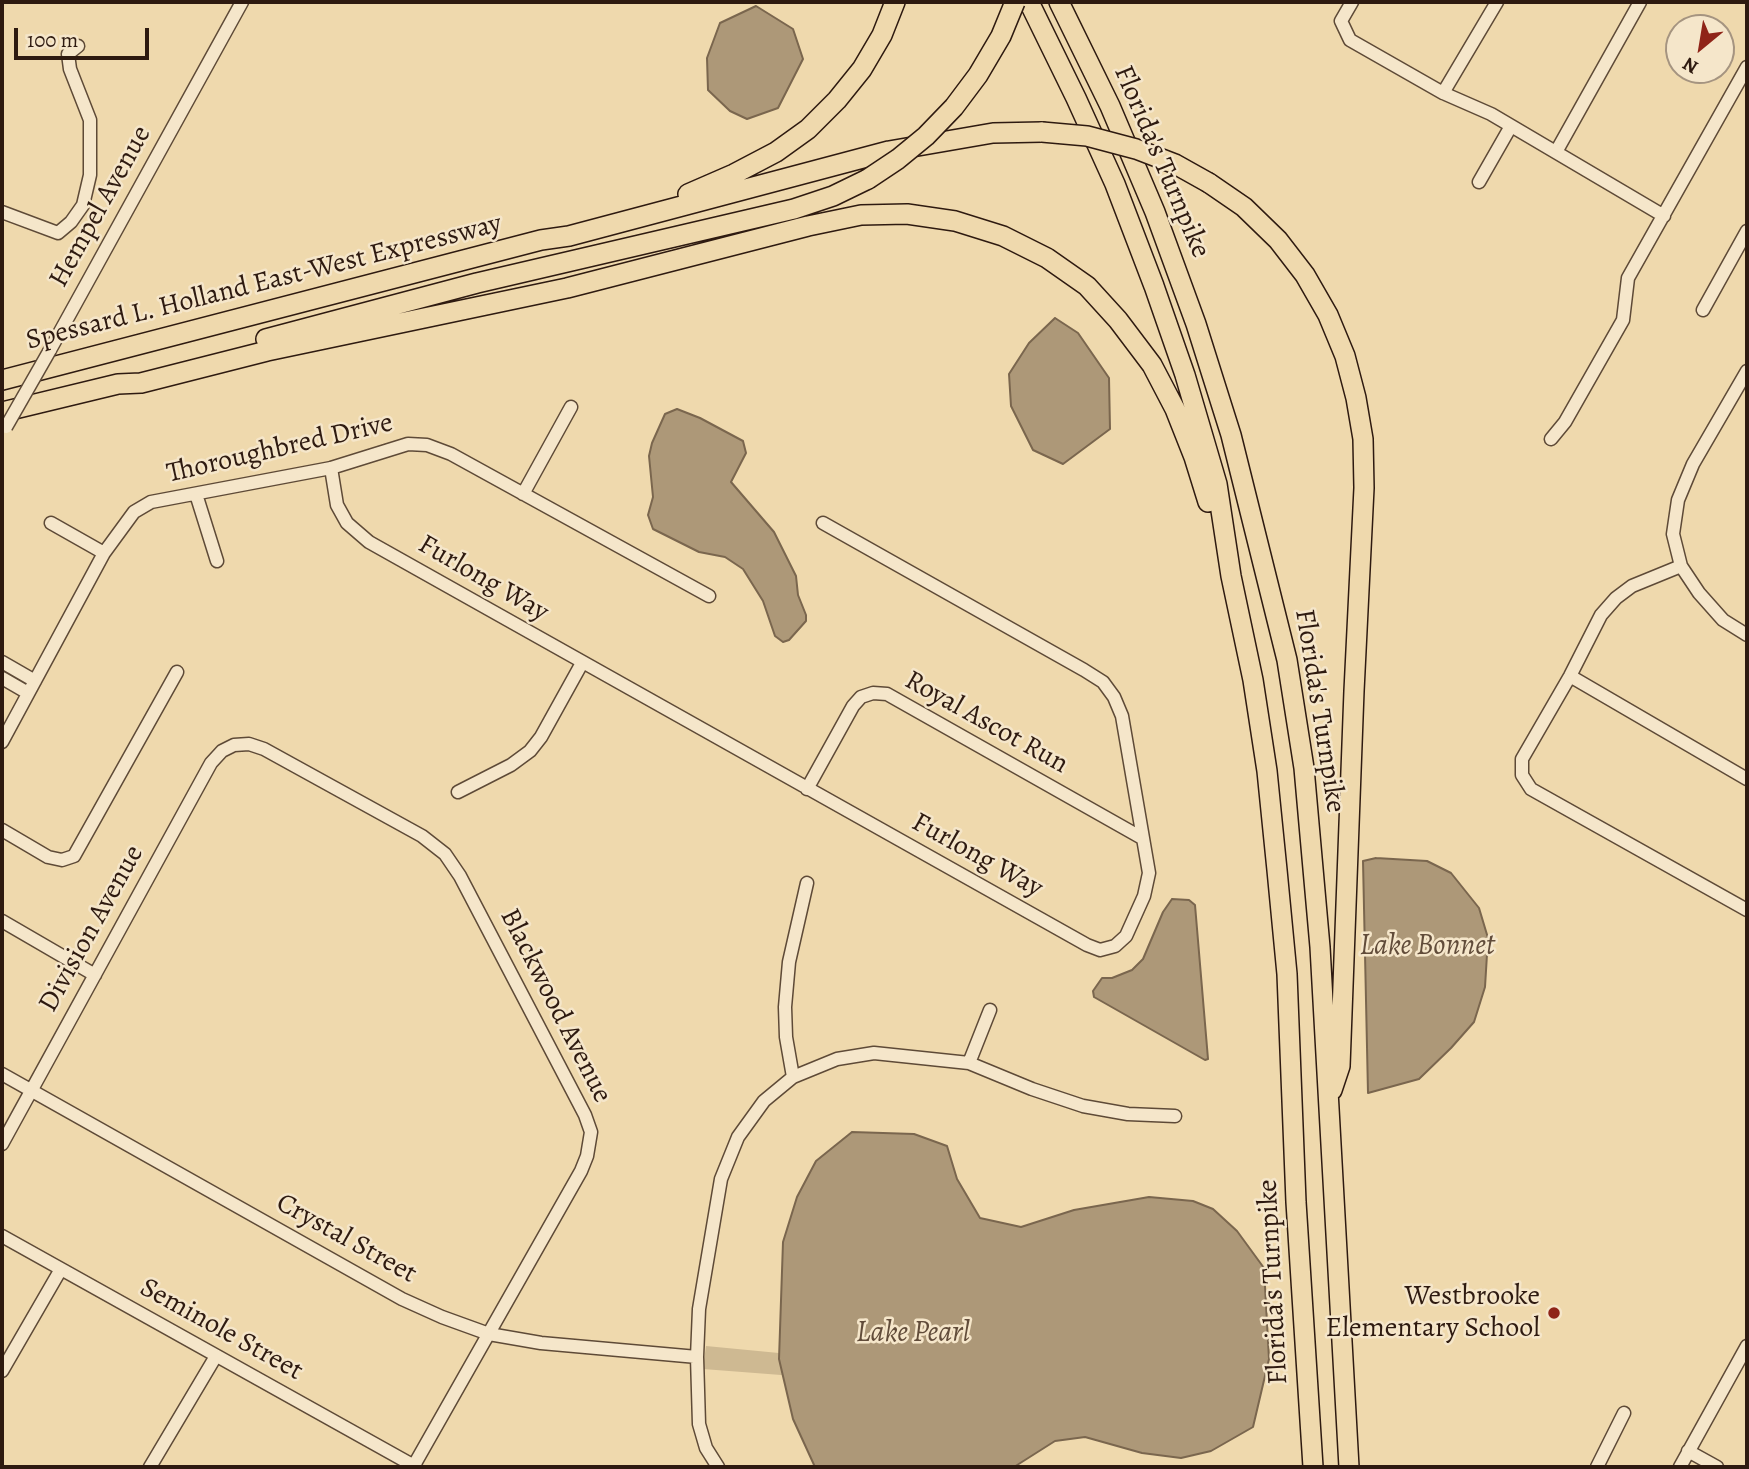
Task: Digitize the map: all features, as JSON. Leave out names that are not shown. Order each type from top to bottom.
[{"type":"highway","points":[[541,240],[562,229],[657,206],[734,174],[776,152],[807,129],[837,100],[862,69],[882,35],[895,2]]},
{"type":"highway","points":[[3,425],[118,384],[134,374],[477,283],[794,209],[833,196],[898,159],[926,136],[954,107],[1001,36],[1015,2]]},
{"type":"highway","name":"Florida's Turnpike","points":[[1029,2],[1104,159],[1154,286],[1185,375],[1217,484],[1231,576],[1254,680],[1267,771],[1287,974],[1296,1202],[1313,1467]]},
{"type":"highway","name":"Florida's Turnpike","points":[[1059,2],[1110,106],[1150,200],[1196,324],[1231,435],[1287,660],[1304,768],[1314,869],[1349,1467]]},
{"type":"highway","points":[[541,240],[569,236],[889,151],[993,133],[1042,132],[1087,136],[1175,163],[1244,207],[1278,240],[1305,275],[1328,315],[1345,356],[1363,439],[1364,500],[1353,691],[1340,1066],[1329,1097]]},
{"type":"highway","points":[[118,384],[141,383],[267,351],[567,288],[861,215],[907,214],[955,221],[1003,236],[1047,258],[1087,286],[1127,331],[1152,365],[1175,409],[1194,457],[1231,576]]},
{"type":"highway","name":"Spessard L. Holland East-West Expressway","points":[[2,380],[541,240]]},
{"type":"street","name":"Hempel Avenue","points":[[3,425],[50,350],[241,2]]},
{"type":"street","points":[[1352,2],[1341,21],[1350,40],[1443,93],[1492,114],[1664,216]]},
{"type":"street","points":[[1443,93],[1496,2]]},
{"type":"street","points":[[1556,152],[1640,2]]},
{"type":"street","points":[[2,212],[58,233],[71,222],[83,205],[90,175],[90,120],[70,69],[68,54],[78,47]]},
{"type":"street","points":[[1550,439],[1565,422],[1623,320],[1628,278],[1747,67]]},
{"type":"street","points":[[1479,182],[1511,126]]},
{"type":"street","points":[[1703,310],[1747,231]]},
{"type":"street","points":[[1747,370],[1693,464],[1678,500],[1673,534],[1681,566],[1699,593],[1723,620],[1747,635]]},
{"type":"street","points":[[523,494],[571,407]]},
{"type":"street","name":"Thoroughbred Drive","points":[[2,742],[104,553],[134,512],[151,502],[331,468],[408,444],[427,445],[451,454],[709,596]]},
{"type":"street","name":"Furlong Way","points":[[331,468],[337,505],[346,523],[369,542],[1087,945],[1100,950],[1115,946],[1126,936],[1144,896],[1149,873],[1122,716],[1114,697],[1103,682],[823,523]]},
{"type":"street","points":[[196,494],[217,561]]},
{"type":"street","points":[[51,523],[104,553]]},
{"type":"street","points":[[1681,566],[1632,586],[1616,598],[1601,615],[1570,676],[1522,759],[1522,775],[1531,789],[1747,911]]},
{"type":"street","points":[[2,662],[35,681]]},
{"type":"street","points":[[458,792],[511,765],[530,751],[541,737],[582,663]]},
{"type":"street","points":[[2,830],[48,857],[62,860],[74,856],[177,672]]},
{"type":"street","points":[[1570,676],[1747,779]]},
{"type":"street","points":[[2,678],[28,693]]},
{"type":"street","name":"Royal Ascot Run","points":[[807,789],[853,706],[861,697],[873,693],[887,694],[1142,838]]},
{"type":"street","name":"Blackwood Avenue","points":[[234,745],[249,744],[264,749],[422,836],[445,854],[460,876],[585,1115],[591,1132],[584,1163],[414,1467]]},
{"type":"street","name":"Division Avenue","points":[[2,1144],[211,763],[222,751],[234,745]]},
{"type":"street","points":[[793,1077],[786,1037],[785,1007],[789,962],[807,883]]},
{"type":"street","points":[[2,921],[95,975]]},
{"type":"street","points":[[969,1063],[990,1010]]},
{"type":"street","points":[[718,1467],[706,1448],[699,1424],[697,1357],[699,1309],[721,1179],[738,1137],[764,1101],[793,1077],[837,1059],[874,1053],[969,1063],[1083,1106],[1128,1114],[1175,1116]]},
{"type":"street","name":"Crystal Street","points":[[2,1074],[401,1299],[442,1317],[489,1334],[541,1343],[697,1357]]},
{"type":"street","name":"Seminole Street","points":[[2,1236],[414,1467]]},
{"type":"street","points":[[2,1371],[61,1269]]},
{"type":"street","points":[[1680,1467],[1746,1349]]},
{"type":"street","points":[[150,1467],[216,1356]]},
{"type":"street","points":[[1597,1467],[1624,1413]]},
{"type":"street","points":[[1688,1451],[1717,1467]]},
{"type":"shaded area","points":[[706,1346],[810,1356],[807,1377],[703,1369]]},
{"type":"water","points":[[756,6],[793,29],[803,59],[778,108],[747,119],[730,111],[708,90],[707,58],[720,23]]},
{"type":"water","points":[[1055,318],[1078,333],[1109,378],[1110,429],[1063,464],[1033,450],[1011,406],[1009,374],[1029,343]]},
{"type":"water","points":[[677,409],[743,441],[746,453],[731,482],[774,532],[796,576],[798,595],[806,615],[806,621],[789,640],[783,642],[775,636],[763,601],[743,569],[725,557],[699,552],[653,529],[648,515],[653,497],[649,456],[665,414]]},
{"type":"water","name":"Lake Bonnet","points":[[1376,858],[1427,861],[1451,873],[1479,908],[1488,938],[1485,987],[1474,1022],[1419,1079],[1368,1093],[1363,861]]},
{"type":"water","points":[[1172,899],[1189,900],[1195,905],[1208,1059],[1205,1060],[1094,997],[1093,991],[1102,978],[1112,978],[1132,970],[1143,959],[1163,912]]},
{"type":"water","name":"Lake Pearl","points":[[852,1132],[914,1134],[947,1146],[957,1179],[980,1218],[1021,1227],[1074,1210],[1149,1197],[1193,1201],[1213,1209],[1237,1231],[1264,1268],[1269,1359],[1253,1427],[1211,1451],[1181,1458],[1142,1453],[1085,1437],[1055,1441],[1014,1467],[815,1467],[793,1419],[779,1359],[783,1242],[797,1197],[816,1161]]},
{"type":"place","name":"Westbrooke Elementary School","points":[[1554,1313]]}]
